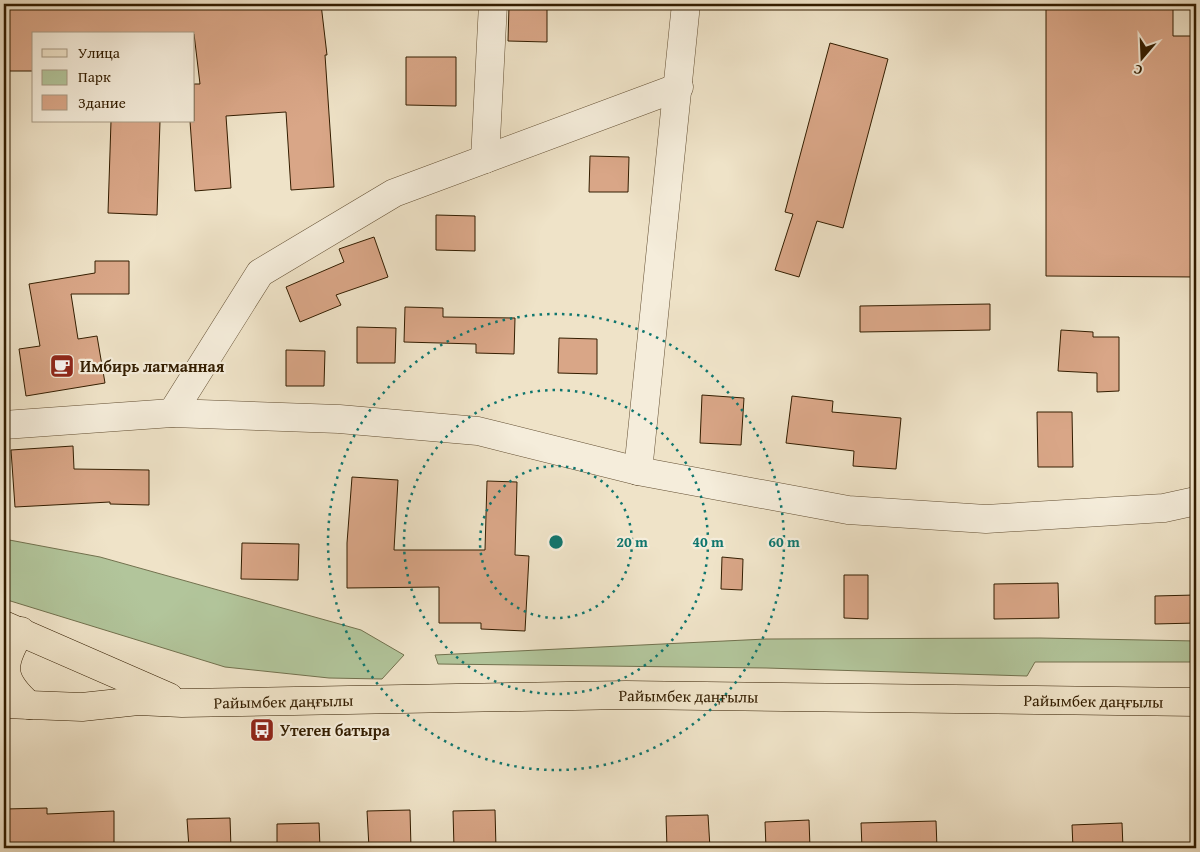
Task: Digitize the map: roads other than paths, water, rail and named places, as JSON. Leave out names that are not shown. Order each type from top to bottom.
[{"type":"main road","name":"Райымбек даңғылы","points":[[12,628],[182,703]]},
{"type":"main road","points":[[12,628],[11,646],[4,662],[4,677],[16,704]]},
{"type":"main road","name":"Райымбек даңғылы","points":[[16,704],[82,707],[138,701],[182,703],[626,696],[1196,702]]},
{"type":"street","points":[[485,159],[493,4]]},
{"type":"street","points":[[638,471],[686,4]]},
{"type":"street","points":[[172,412],[260,273],[394,193],[678,87]]},
{"type":"street","points":[[4,425],[172,412],[339,419],[478,431],[638,471],[848,510],[986,519],[1164,508],[1196,501]]},
{"type":"place","name":"Имбирь лагманная","points":[[62,366]]},
{"type":"place","name":"Утеген батыра","points":[[262,730]]}]
